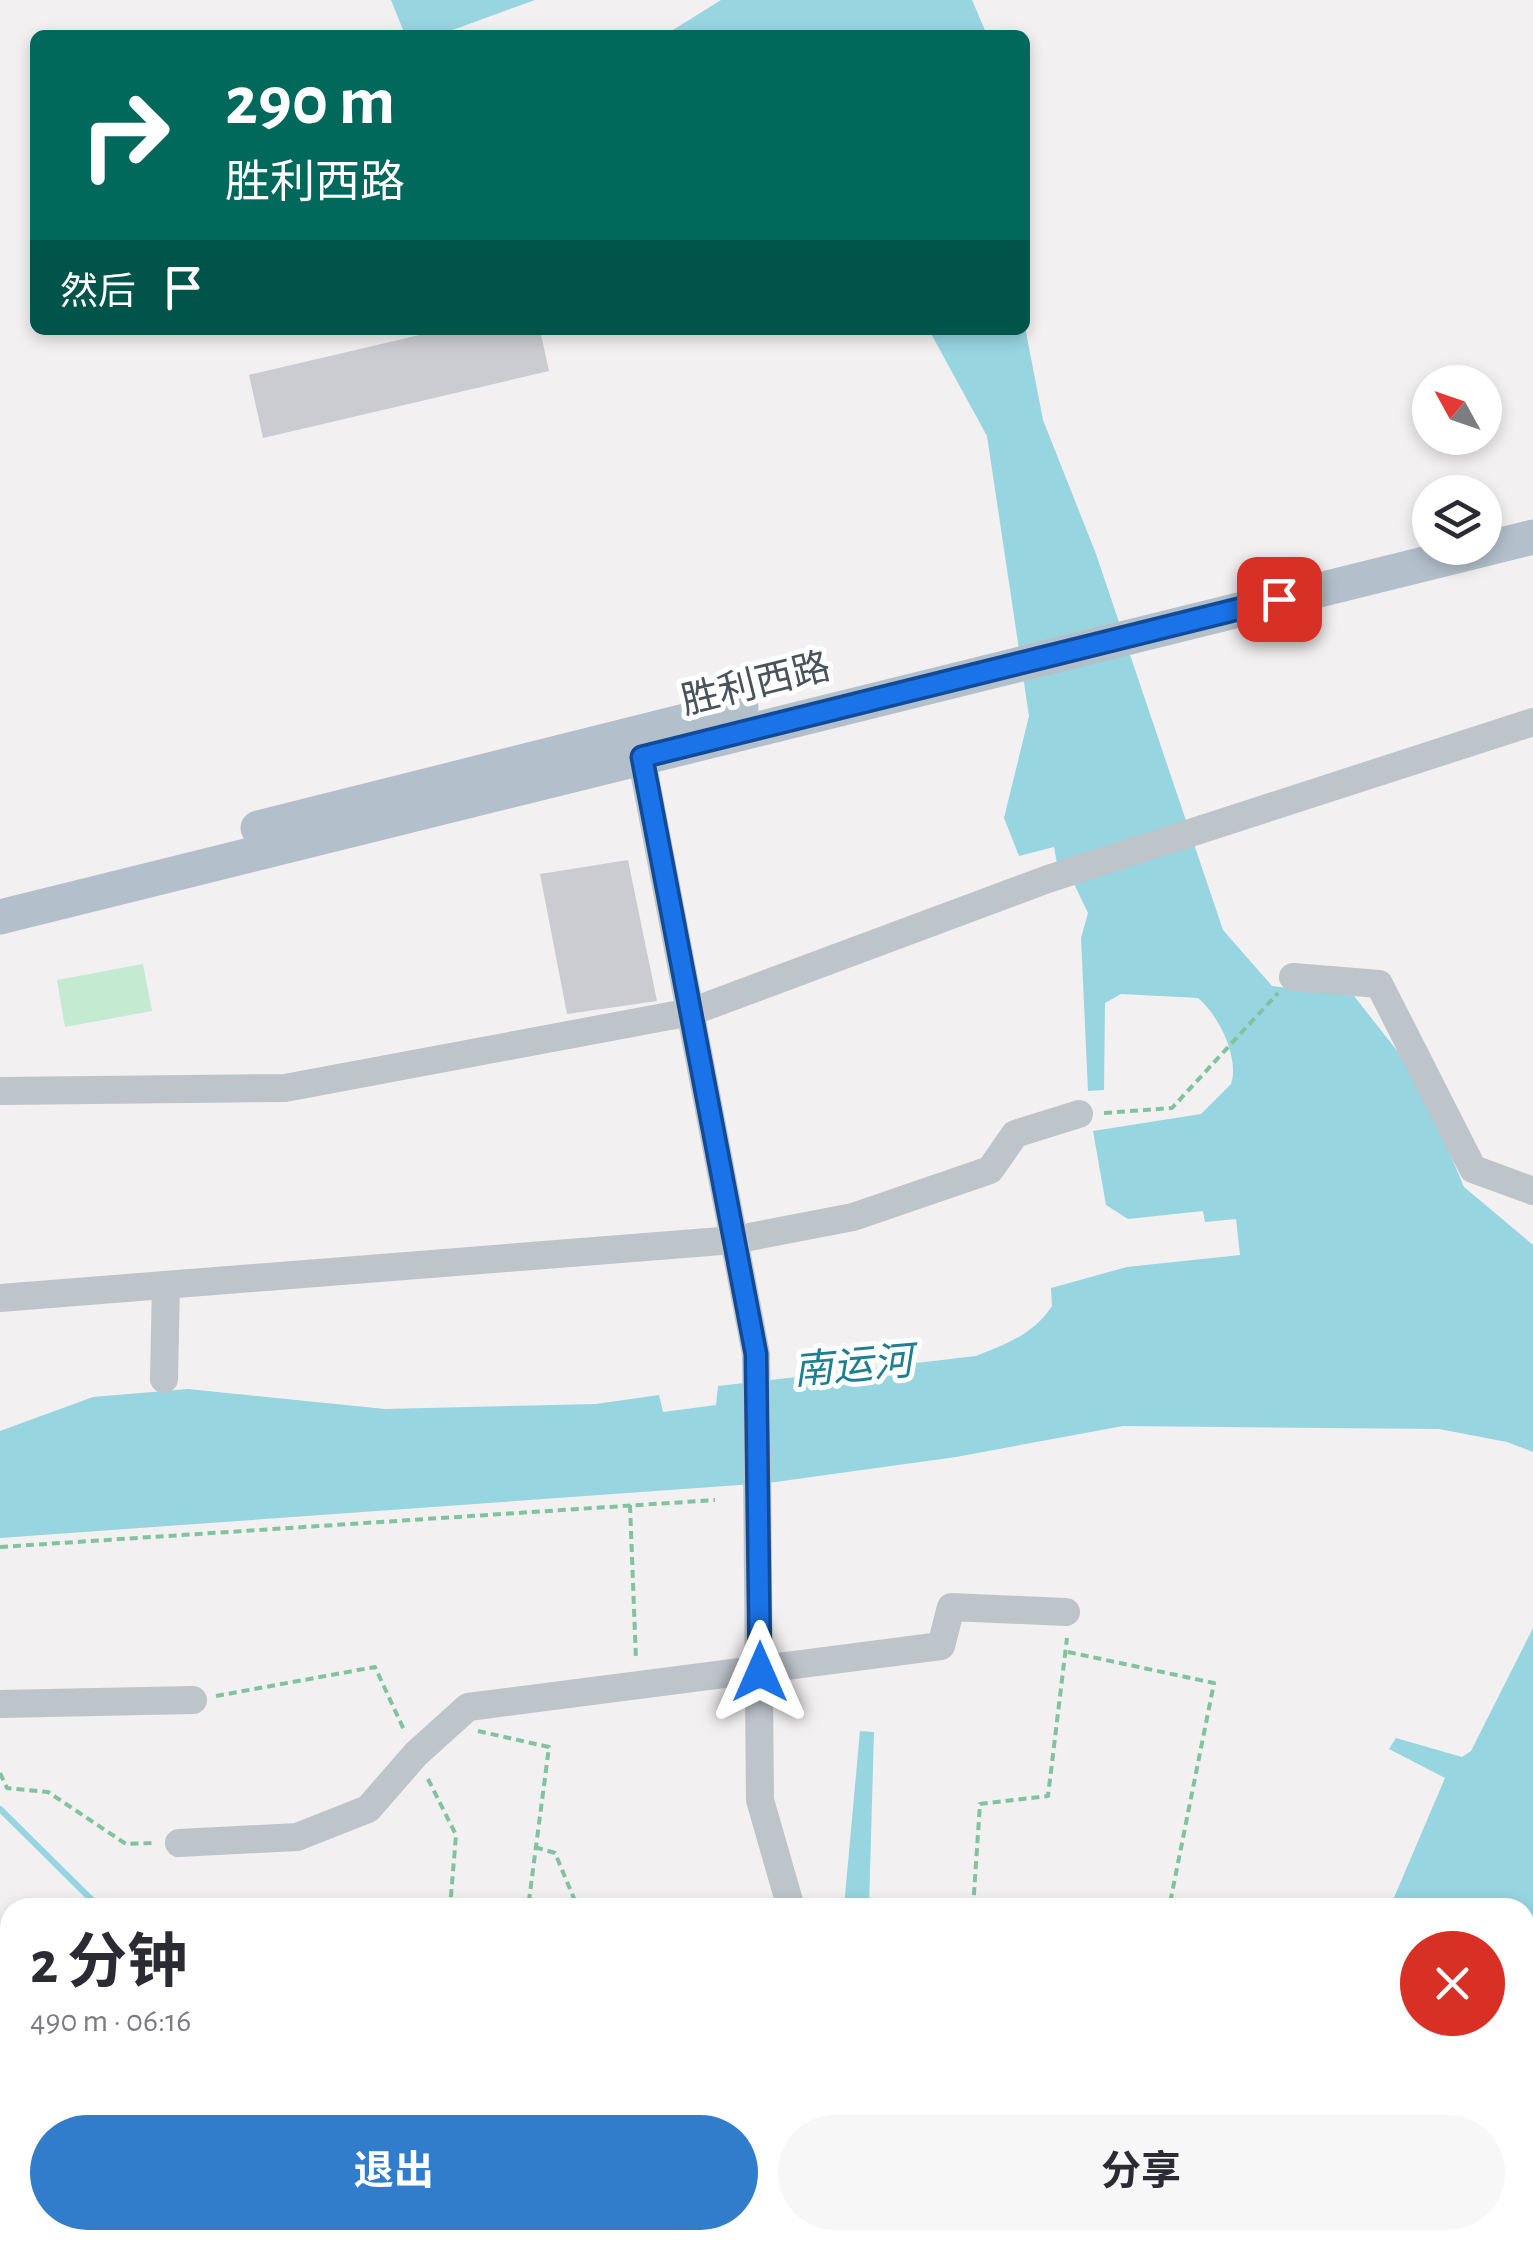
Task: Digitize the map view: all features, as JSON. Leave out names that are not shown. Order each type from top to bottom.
[{"type":"main road","points":[[1502,520],[1533,512]]},
{"type":"main road","name":"胜利西路","points":[[1130,623],[1533,537]]},
{"type":"main road","name":"胜利西路","points":[[0,893],[639,745],[985,660],[1412,542]]},
{"type":"main road","name":"胜利西路","points":[[0,918],[639,745]]},
{"type":"street","points":[[0,1092],[285,1088],[690,1012],[1048,879],[1533,722]]},
{"type":"street","points":[[639,745],[756,1354],[761,1506],[760,1800],[788,1898]]},
{"type":"street","points":[[1293,978],[1378,984],[1473,1169],[1533,1191]]},
{"type":"street","points":[[0,1298],[734,1240],[853,1217],[990,1170],[1015,1134],[1079,1114]]},
{"type":"street","points":[[164,1379],[166,1285]]},
{"type":"street","points":[[179,1844],[296,1838],[368,1809],[416,1754],[468,1707],[941,1646],[951,1607],[1066,1612]]},
{"type":"street","points":[[0,1704],[192,1700]]},
{"type":"path","points":[[1079,1114],[1172,1108],[1216,1056],[1293,978]]},
{"type":"path","points":[[0,1547],[715,1500]]},
{"type":"path","points":[[630,1505],[637,1686]]},
{"type":"path","points":[[974,1898],[980,1804],[1048,1796],[1068,1652],[1066,1612]]},
{"type":"path","points":[[1068,1652],[1214,1683],[1171,1898]]},
{"type":"path","points":[[192,1700],[374,1667],[456,1835],[451,1898]]},
{"type":"path","points":[[449,1725],[549,1746],[529,1898]]},
{"type":"path","points":[[0,1773],[7,1788],[48,1792],[126,1844],[179,1844]]},
{"type":"path","points":[[535,1847],[555,1853],[574,1898]]},
{"type":"green space","points":[[143,964],[152,1011],[65,1027],[57,980]]},
{"type":"water","points":[[391,0],[535,0],[453,30],[403,30]]},
{"type":"water","points":[[721,0],[972,0],[985,30],[673,30]]},
{"type":"water","points":[[932,335],[1027,335],[1043,420],[1096,554],[1223,930],[1272,986],[1354,996],[1417,1076],[1464,1187],[1533,1245],[1533,1452],[1507,1442],[1439,1429],[1123,1426],[956,1457],[768,1483],[0,1538],[0,1431],[93,1397],[188,1389],[385,1409],[596,1404],[659,1395],[663,1412],[716,1405],[718,1386],[976,1356],[1037,1324],[1052,1306],[1051,1288],[1127,1267],[1240,1255],[1236,1219],[1205,1222],[1203,1211],[1128,1219],[1106,1205],[1093,1131],[1201,1114],[1231,1084],[1232,1062],[1220,1025],[1198,998],[1121,994],[1105,1003],[1104,1090],[1088,1091],[1081,938],[1088,913],[1066,867],[1058,869],[1054,847],[1019,856],[1004,818],[1029,716],[987,436]]},
{"type":"water","points":[[1533,1628],[1533,1898],[1394,1898],[1445,1778],[1389,1749],[1396,1738],[1462,1757],[1471,1751]]},
{"type":"water","points":[[860,1731],[874,1732],[869,1898],[845,1898]]},
{"type":"building","points":[[420,335],[541,335],[549,371],[263,438],[249,375]]},
{"type":"building","points":[[628,860],[657,1001],[567,1014],[540,874]]},
{"type":"waterway","points":[[0,1809],[90,1898]]},
{"type":"route","points":[[760,1672],[761,1506],[756,1354],[642,757],[1279,599]]},
{"type":"water label","name":"南运河","points":[[853,1367]]}]
